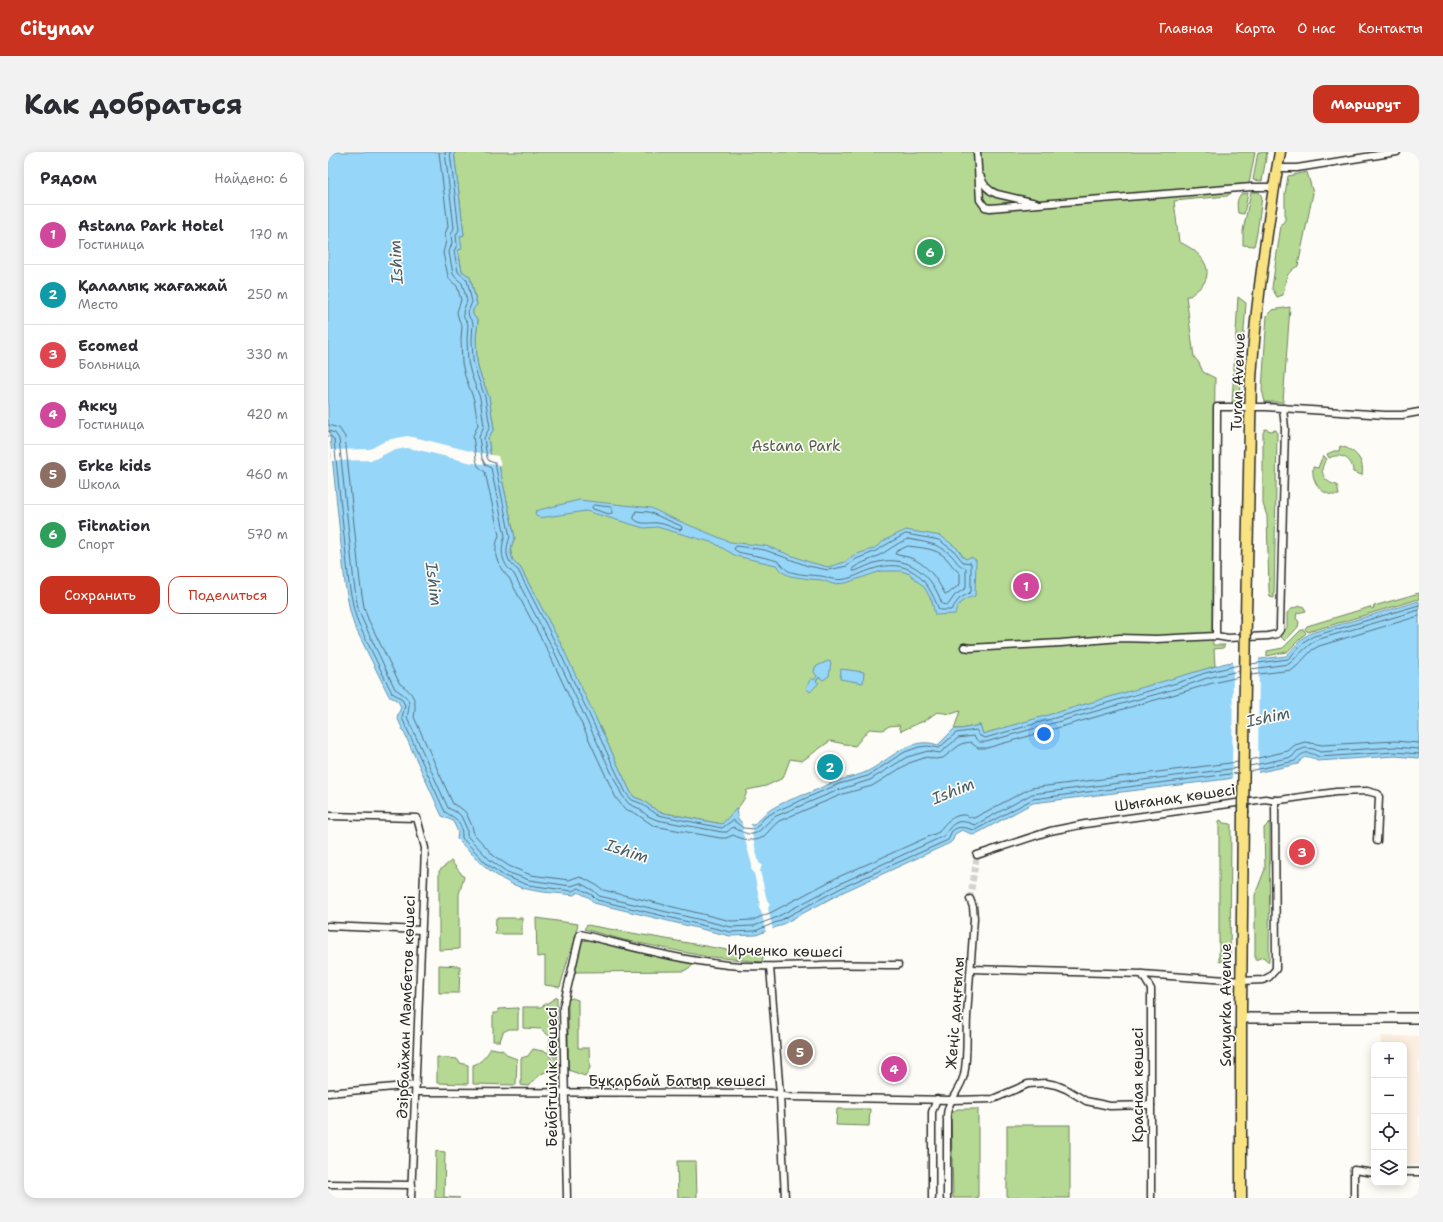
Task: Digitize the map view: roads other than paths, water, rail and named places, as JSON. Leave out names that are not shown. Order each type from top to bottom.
[{"type":"main road","name":"Turan Avenue","points":[[1243,812],[1251,379],[1254,336],[1261,278],[1280,152]]},
{"type":"main road","name":"Saryarka Avenue","points":[[1241,1198],[1243,812]]},
{"type":"street","points":[[977,152],[980,200],[985,207],[990,208],[1252,187],[1274,187]]},
{"type":"street","points":[[1277,168],[1297,168],[1397,152]]},
{"type":"street","points":[[979,172],[982,180],[992,192],[1003,197],[1042,204]]},
{"type":"street","points":[[1216,636],[1217,407],[1283,408],[1385,415],[1402,415],[1419,412]]},
{"type":"street","points":[[964,647],[970,648],[1062,643],[1120,638],[1156,640],[1216,636],[1228,638],[1275,636],[1280,630],[1285,428],[1283,408]]},
{"type":"street","name":"Шығанақ көшесі","points":[[977,855],[1050,831],[1086,824],[1265,799],[1275,800],[1336,792],[1367,791],[1376,793],[1379,797],[1376,841]]},
{"type":"street","points":[[971,969],[1142,974],[1241,981],[1263,980],[1269,977],[1276,969],[1275,800]]},
{"type":"street","name":"Әзірбайжан Мәмбетов көшесі","points":[[328,816],[416,818],[425,848],[411,1198]]},
{"type":"street","name":"Жеңіс даңғылы","points":[[947,1198],[948,1120],[946,1112],[961,1085],[964,1074],[974,918],[973,907],[970,899]]},
{"type":"street","points":[[328,926],[421,930]]},
{"type":"street","name":"Ирченко көшесі","points":[[580,934],[646,951],[689,960],[728,965],[770,967],[819,965],[898,965]]},
{"type":"street","name":"Бейбітшілік көшесі","points":[[567,1198],[563,1007],[580,934]]},
{"type":"street","points":[[770,967],[780,1095],[785,1198]]},
{"type":"street","name":"Красная көшесі","points":[[1142,974],[1151,989],[1151,1198]]},
{"type":"street","points":[[1241,1018],[1419,1018]]},
{"type":"street","name":"Бұқарбай Батыр көшесі","points":[[416,1092],[771,1093],[789,1097],[952,1100],[993,1099],[1028,1084],[1046,1083],[1066,1089],[1086,1101],[1110,1106],[1151,1105]]},
{"type":"street","points":[[328,1093],[416,1085]]},
{"type":"street","points":[[932,1198],[932,1112],[937,1099]]},
{"type":"street","points":[[1354,1198],[1354,1170],[1371,1173]]},
{"type":"street","points":[[1407,1172],[1419,1172]]},
{"type":"street","points":[[328,1184],[412,1184]]},
{"type":"water","name":"Ishim","points":[[328,152],[454,152],[464,235],[460,236],[462,249],[458,250],[462,271],[470,277],[477,305],[474,308],[473,315],[478,320],[476,338],[477,361],[479,371],[489,397],[494,429],[488,438],[491,458],[499,465],[515,538],[511,550],[512,558],[520,567],[561,644],[630,791],[634,797],[642,800],[659,812],[722,824],[736,809],[738,820],[745,824],[754,825],[766,813],[780,804],[843,779],[860,775],[909,746],[918,743],[938,745],[954,729],[980,725],[983,734],[1226,663],[1286,656],[1304,637],[1311,633],[1419,601],[1419,758],[1395,756],[1317,761],[1306,757],[1298,764],[1227,779],[1033,803],[974,835],[962,830],[955,834],[950,843],[843,892],[779,926],[756,935],[730,936],[594,903],[590,898],[578,892],[574,895],[539,891],[516,886],[506,881],[497,876],[457,839],[458,832],[453,821],[442,816],[397,717],[401,707],[398,701],[389,696],[354,625],[350,611],[345,584],[328,416]]},
{"type":"water","points":[[579,500],[651,508],[730,542],[766,546],[809,562],[828,567],[845,562],[854,555],[873,549],[887,539],[906,530],[941,536],[957,548],[965,559],[971,557],[976,560],[975,596],[962,602],[955,614],[935,615],[932,601],[924,587],[910,574],[901,571],[881,571],[846,583],[833,584],[822,580],[790,576],[784,573],[776,565],[736,556],[714,543],[657,527],[644,528],[586,511],[540,518],[535,514],[536,511],[539,510]]},
{"type":"water","points":[[828,661],[831,662],[829,676],[823,680],[819,677],[816,681],[819,683],[810,692],[806,688],[811,678],[814,680],[817,676],[814,672],[815,667]]},
{"type":"water","points":[[841,669],[864,672],[863,683],[840,679]]},
{"type":"tunnel","points":[[970,899],[977,855]]},
{"type":"place","name":"Fitnation","points":[[930,252]]},
{"type":"place","name":"Astana Park Hotel","points":[[1026,586]]},
{"type":"place","name":"Қалалық жағажай","points":[[830,767]]},
{"type":"place","name":"Ecomed","points":[[1302,852]]},
{"type":"place","name":"Erke kids","points":[[800,1052]]},
{"type":"place","name":"Акку","points":[[894,1069]]},
{"type":"park label","name":"Astana Park","points":[[796,446]]}]
